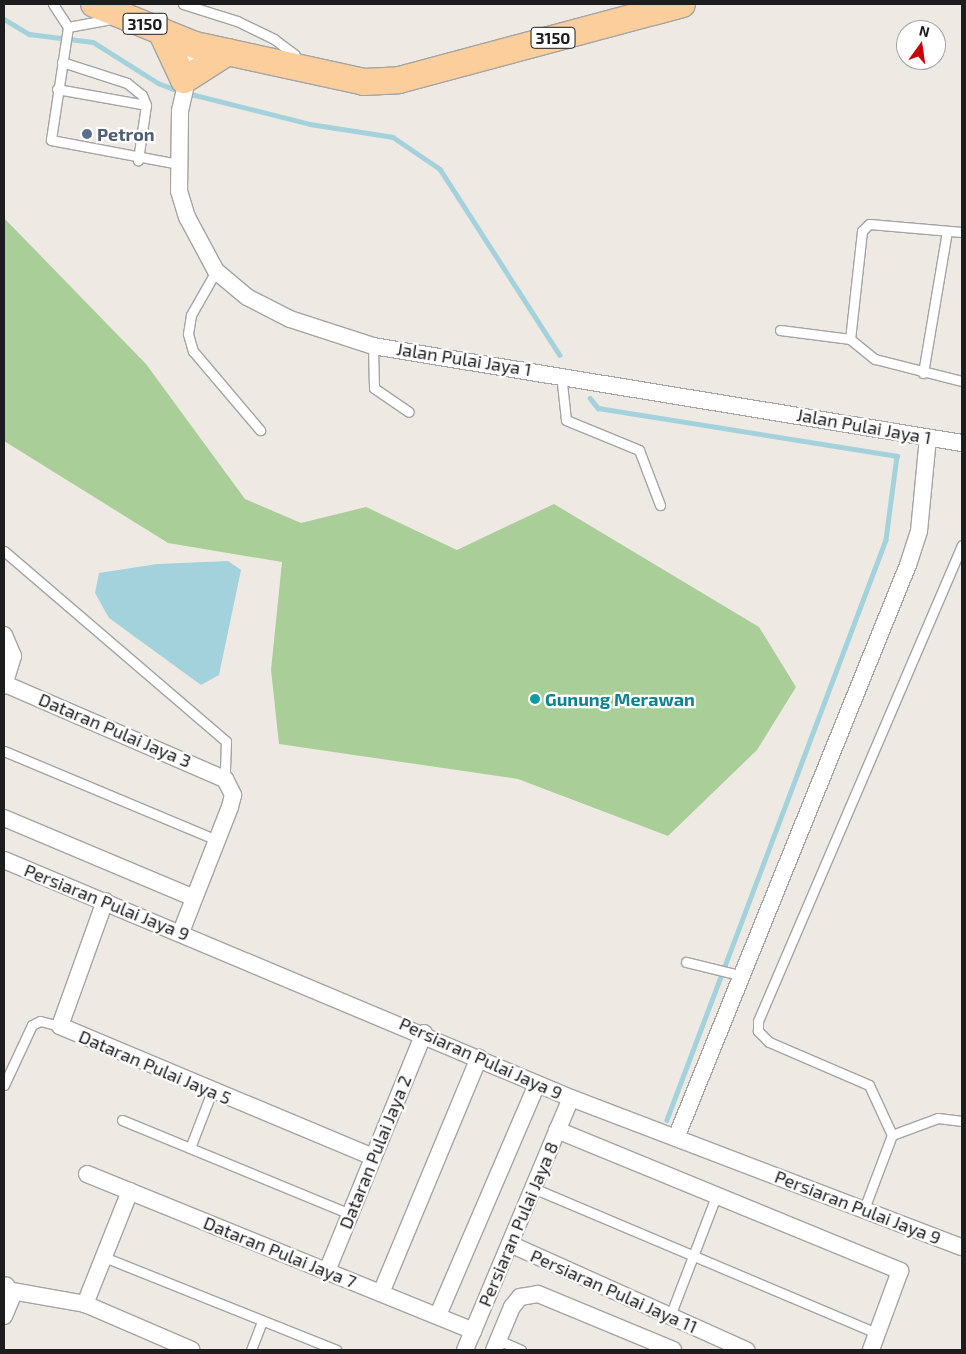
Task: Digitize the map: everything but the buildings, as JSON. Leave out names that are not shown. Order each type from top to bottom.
[{"type":"main road","name":"3150","points":[[94,4],[144,16],[230,45],[364,82],[399,80],[423,71],[682,4]]},
{"type":"main road","name":"3150","points":[[144,16],[195,44],[230,45],[295,55],[360,71],[423,71]]},
{"type":"main road","points":[[144,16],[184,82],[230,45]]},
{"type":"street","name":"Jalan Pulai Jaya 1","points":[[195,44],[184,82],[180,111],[178,164],[187,217],[216,271],[247,297],[290,319],[373,346],[561,374],[962,442]]},
{"type":"street","points":[[676,1138],[739,975],[908,565],[919,531],[928,437]]},
{"type":"street","points":[[4,635],[13,656],[4,685]]},
{"type":"street","name":"Dataran Pulai Jaya 3","points":[[4,685],[225,779]]},
{"type":"street","points":[[181,932],[217,840],[232,795],[225,779]]},
{"type":"street","name":"Persiaran Pulai Jaya 9","points":[[4,818],[194,898]]},
{"type":"street","name":"Persiaran Pulai Jaya 9","points":[[4,860],[424,1033],[571,1098],[962,1246]]},
{"type":"street","name":"Dataran Pulai Jaya 5","points":[[105,901],[60,1026],[373,1157]]},
{"type":"street","name":"Dataran Pulai Jaya 2","points":[[327,1270],[424,1033]]},
{"type":"street","points":[[381,1293],[479,1058]]},
{"type":"street","points":[[438,1315],[537,1084]]},
{"type":"street","name":"Persiaran Pulai Jaya 8","points":[[465,1350],[571,1098]]},
{"type":"street","points":[[557,1130],[900,1271],[871,1350]]},
{"type":"street","name":"Dataran Pulai Jaya 7","points":[[87,1174],[438,1315],[473,1331]]},
{"type":"street","points":[[85,1304],[130,1192]]},
{"type":"street","name":"Persiaran Pulai Jaya 11","points":[[510,1244],[746,1350]]},
{"type":"street","points":[[4,1316],[8,1288],[85,1304],[192,1350]]},
{"type":"street","points":[[496,1345],[520,1297],[538,1294],[673,1350]]},
{"type":"lane","points":[[53,4],[68,30],[57,89],[51,140],[138,160],[178,164]]},
{"type":"lane","points":[[183,4],[237,21],[274,39],[295,55]]},
{"type":"lane","points":[[68,30],[144,16]]},
{"type":"lane","points":[[62,58],[127,83],[146,105],[138,160]]},
{"type":"lane","points":[[57,89],[146,105]]},
{"type":"lane","points":[[850,339],[862,231],[878,222],[962,232]]},
{"type":"lane","points":[[923,373],[947,231]]},
{"type":"lane","points":[[216,271],[191,315],[188,334],[193,351],[260,430]]},
{"type":"lane","points":[[780,330],[850,339],[875,359],[923,373],[962,381]]},
{"type":"lane","points":[[373,346],[374,388],[409,412]]},
{"type":"lane","points":[[561,374],[566,420],[639,450],[660,505]]},
{"type":"lane","points":[[864,1209],[892,1135],[869,1085],[769,1042],[758,1031],[758,1022],[962,545]]},
{"type":"lane","points":[[4,551],[226,741],[225,779]]},
{"type":"lane","points":[[4,751],[217,840]]},
{"type":"lane","points":[[686,962],[739,975]]},
{"type":"lane","points":[[4,1085],[32,1025],[40,1021],[60,1026]]},
{"type":"lane","points":[[190,1148],[212,1091]]},
{"type":"lane","points":[[892,1135],[938,1118],[962,1121]]},
{"type":"lane","points":[[122,1120],[350,1214]]},
{"type":"lane","points":[[533,1188],[693,1254],[878,1334]]},
{"type":"lane","points":[[670,1316],[716,1196]]},
{"type":"lane","points":[[104,1257],[262,1322],[336,1350]]},
{"type":"lane","points":[[251,1350],[262,1322]]},
{"type":"lane","points":[[496,1345],[521,1350]]},
{"type":"green space","name":"Gunung Merawan","points":[[4,218],[146,364],[245,499],[301,523],[366,507],[457,550],[554,504],[759,627],[796,687],[757,750],[668,836],[518,779],[279,744],[271,670],[282,562],[168,543],[4,441]]},
{"type":"water","points":[[228,561],[241,570],[219,675],[201,685],[109,618],[95,593],[99,573],[157,564]]},
{"type":"waterway","points":[[4,19],[29,34],[93,42],[158,83],[179,91]]},
{"type":"waterway","points":[[187,93],[310,124],[393,137],[440,169],[560,355]]},
{"type":"waterway","points":[[590,398],[598,408],[897,456],[886,540],[667,1120]]},
{"type":"place","name":"Petron","points":[[87,134]]},
{"type":"place","name":"Gunung Merawan","points":[[535,699]]}]
